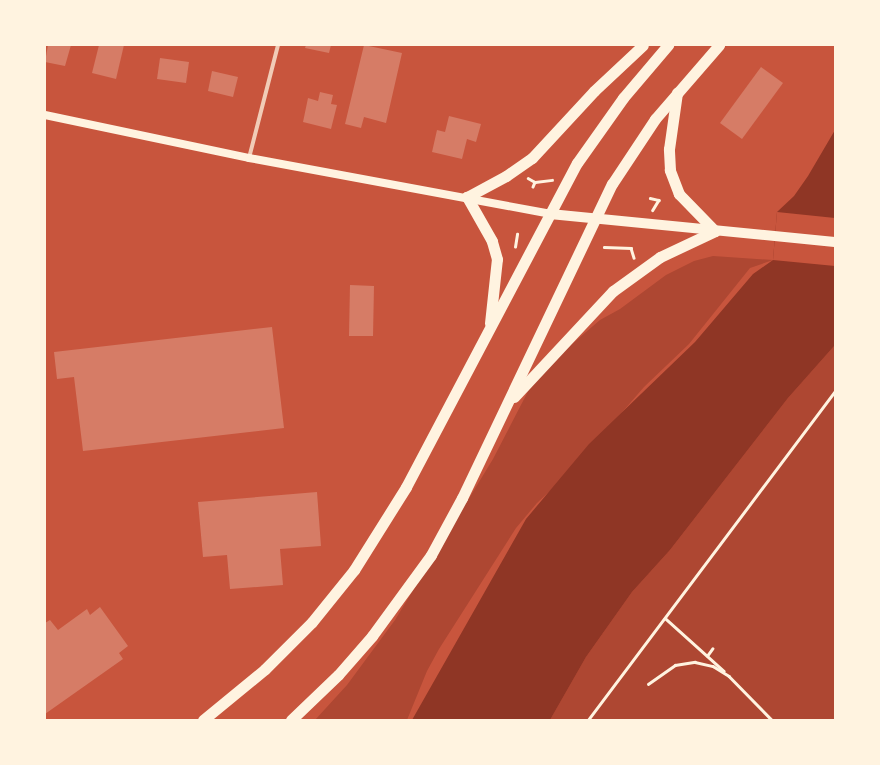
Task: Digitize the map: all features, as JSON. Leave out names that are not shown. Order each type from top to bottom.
[{"type":"highway","points":[[489,331],[497,277],[497,259],[492,241],[467,197],[532,158],[594,91],[643,45]]},
{"type":"highway","points":[[203,720],[265,669],[312,622],[354,570],[406,487],[550,214],[591,142],[622,98],[668,45]]},
{"type":"highway","points":[[291,720],[354,657],[382,624],[422,570],[455,512],[594,220],[629,156],[677,91],[719,45]]},
{"type":"highway","points":[[506,407],[613,291],[660,257],[715,231],[683,199],[670,170],[669,149],[677,91]]},
{"type":"main road","points":[[45,115],[250,158],[467,197],[550,214],[594,220],[833,242]]},
{"type":"street","points":[[250,158],[278,45]]},
{"type":"path","points":[[524,175],[535,182],[556,180]]},
{"type":"path","points":[[533,187],[535,182]]},
{"type":"path","points":[[650,198],[659,200],[653,210]]},
{"type":"path","points":[[514,254],[517,234]]},
{"type":"path","points":[[604,246],[631,248]]},
{"type":"path","points":[[631,248],[635,261]]},
{"type":"path","points":[[588,720],[835,391]]},
{"type":"path","points":[[665,618],[729,676],[772,720]]},
{"type":"path","points":[[707,656],[712,649]]},
{"type":"path","points":[[648,684],[675,665],[695,662],[713,666],[729,676]]},
{"type":"shaded area","points":[[835,130],[835,345],[788,398],[670,550],[632,592],[586,657],[550,720],[412,720],[526,519],[589,444],[695,342],[753,274],[773,260],[777,212],[794,196],[808,176]]},
{"type":"shaded area","points":[[713,256],[773,260],[750,268],[689,344],[644,387],[570,472],[537,503],[516,528],[439,649],[427,671],[407,720],[315,720],[347,685],[395,620],[493,459],[537,374],[600,320],[620,309],[666,275],[694,261]]},
{"type":"shaded area","points":[[835,345],[835,720],[550,720],[586,657],[632,592],[670,550],[788,398]]},
{"type":"pier","points":[[777,212],[835,218],[835,266],[773,260]]},
{"type":"building","points":[[48,45],[71,45],[65,66],[45,62]]},
{"type":"building","points":[[99,45],[124,45],[116,79],[92,73]]},
{"type":"building","points":[[306,45],[331,45],[329,53],[305,48]]},
{"type":"building","points":[[364,45],[402,53],[386,123],[364,117],[361,128],[345,124]]},
{"type":"building","points":[[160,58],[189,62],[186,83],[157,79]]},
{"type":"building","points":[[761,67],[783,83],[742,139],[720,123]]},
{"type":"building","points":[[212,71],[238,77],[233,97],[208,91]]},
{"type":"building","points":[[320,92],[333,95],[331,104],[337,105],[331,129],[303,122],[308,98],[318,101]]},
{"type":"building","points":[[449,116],[481,124],[476,142],[467,139],[462,159],[432,152],[437,130],[445,132]]},
{"type":"building","points":[[350,285],[374,286],[373,336],[349,336]]},
{"type":"building","points":[[272,327],[284,428],[83,451],[74,377],[57,379],[54,352]]},
{"type":"building","points":[[317,492],[321,546],[280,549],[283,585],[230,589],[227,555],[203,557],[198,502]]},
{"type":"building","points":[[100,607],[128,646],[119,653],[123,659],[45,714],[45,623],[50,620],[58,630],[87,609],[90,615]]}]
